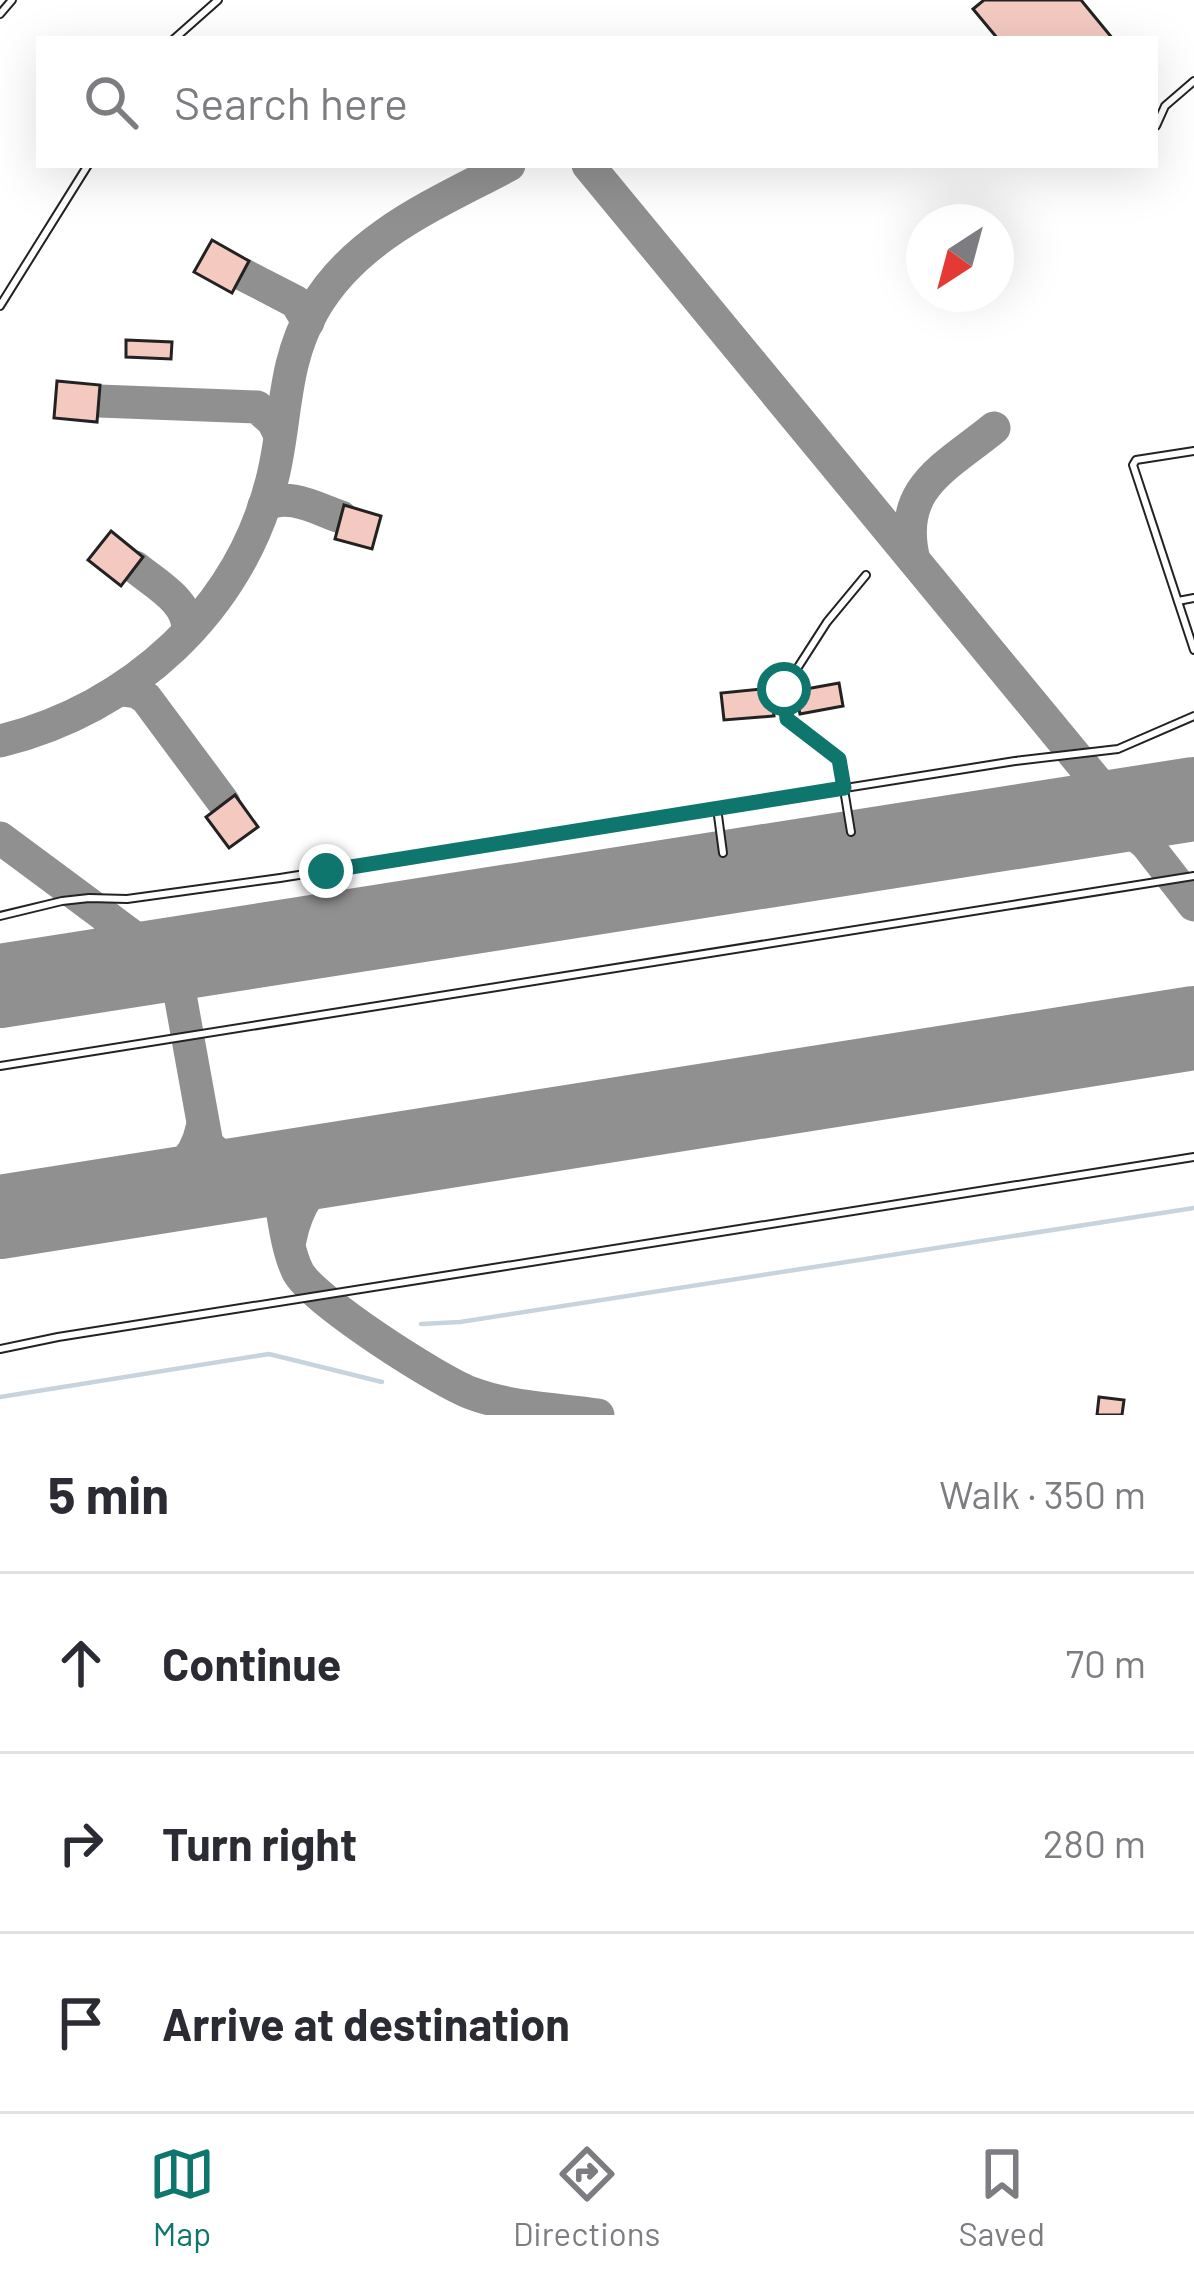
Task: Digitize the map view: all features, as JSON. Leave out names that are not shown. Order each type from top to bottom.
[{"type":"lane","points":[[0,14],[11,0]]},
{"type":"lane","points":[[177,36],[218,0]]},
{"type":"lane","points":[[1158,122],[1165,106],[1194,81]]},
{"type":"lane","points":[[0,306],[86,168]]},
{"type":"lane","points":[[1194,451],[1136,460],[1132,465],[1194,650]]},
{"type":"lane","points":[[851,832],[839,759],[787,719],[784,689],[827,622],[866,575]]},
{"type":"lane","points":[[1178,601],[1194,598]]},
{"type":"lane","points":[[0,916],[62,901],[127,899],[258,881],[1118,748],[1194,716]]},
{"type":"lane","points":[[717,808],[723,853]]},
{"type":"lane","points":[[0,1066],[1194,876]]},
{"type":"lane","points":[[0,1349],[1194,1157]]},
{"type":"building","points":[[984,0],[1081,0],[1111,36],[996,36],[973,9]]},
{"type":"building","points":[[212,240],[249,261],[232,293],[194,272]]},
{"type":"building","points":[[126,340],[172,342],[171,359],[126,357]]},
{"type":"building","points":[[57,381],[100,385],[97,422],[54,418]]},
{"type":"building","points":[[344,505],[381,516],[372,549],[335,539]]},
{"type":"building","points":[[111,531],[143,557],[121,586],[88,560]]},
{"type":"building","points":[[839,683],[843,706],[800,714],[795,691]]},
{"type":"building","points":[[771,688],[774,716],[724,720],[721,693]]},
{"type":"building","points":[[235,795],[258,827],[229,848],[206,817]]},
{"type":"building","points":[[1099,1397],[1124,1400],[1122,1415],[1097,1415]]},
{"type":"waterway","points":[[421,1324],[460,1322],[1194,1208]]},
{"type":"waterway","points":[[0,1397],[269,1354],[382,1382]]},
{"type":"taxiway","points":[[0,741],[48,726],[136,678],[174,647],[207,610],[257,525],[273,476],[296,350],[314,309],[332,283],[375,241],[503,168]]},
{"type":"taxiway","points":[[590,168],[1194,905]]},
{"type":"taxiway","points":[[242,274],[296,302],[308,322]]},
{"type":"taxiway","points":[[99,401],[257,407],[279,433]]},
{"type":"taxiway","points":[[914,560],[910,535],[918,497],[942,468],[994,428]]},
{"type":"taxiway","points":[[264,506],[292,501],[341,517]]},
{"type":"taxiway","points":[[135,567],[178,603],[188,632]]},
{"type":"taxiway","points":[[122,690],[146,698],[224,803]]},
{"type":"taxiway","points":[[1133,833],[1143,841],[1150,816],[1162,804]]},
{"type":"taxiway","points":[[0,838],[108,918],[109,947],[95,971]]},
{"type":"taxiway","points":[[108,918],[143,944],[185,957]]},
{"type":"taxiway","points":[[201,955],[189,966],[179,989],[207,1144],[232,1162],[282,1172]]},
{"type":"taxiway","points":[[119,1198],[182,1166],[202,1128]]},
{"type":"taxiway","points":[[290,1240],[307,1196],[342,1163]]},
{"type":"taxiway","points":[[276,1173],[298,1272],[351,1320],[471,1393],[518,1405],[598,1415]]},
{"type":"runway","points":[[0,986],[1194,799]]},
{"type":"runway","points":[[0,1217],[1194,1028]]},
{"type":"route","points":[[326,871],[844,788],[839,759],[787,719],[784,689]]}]
